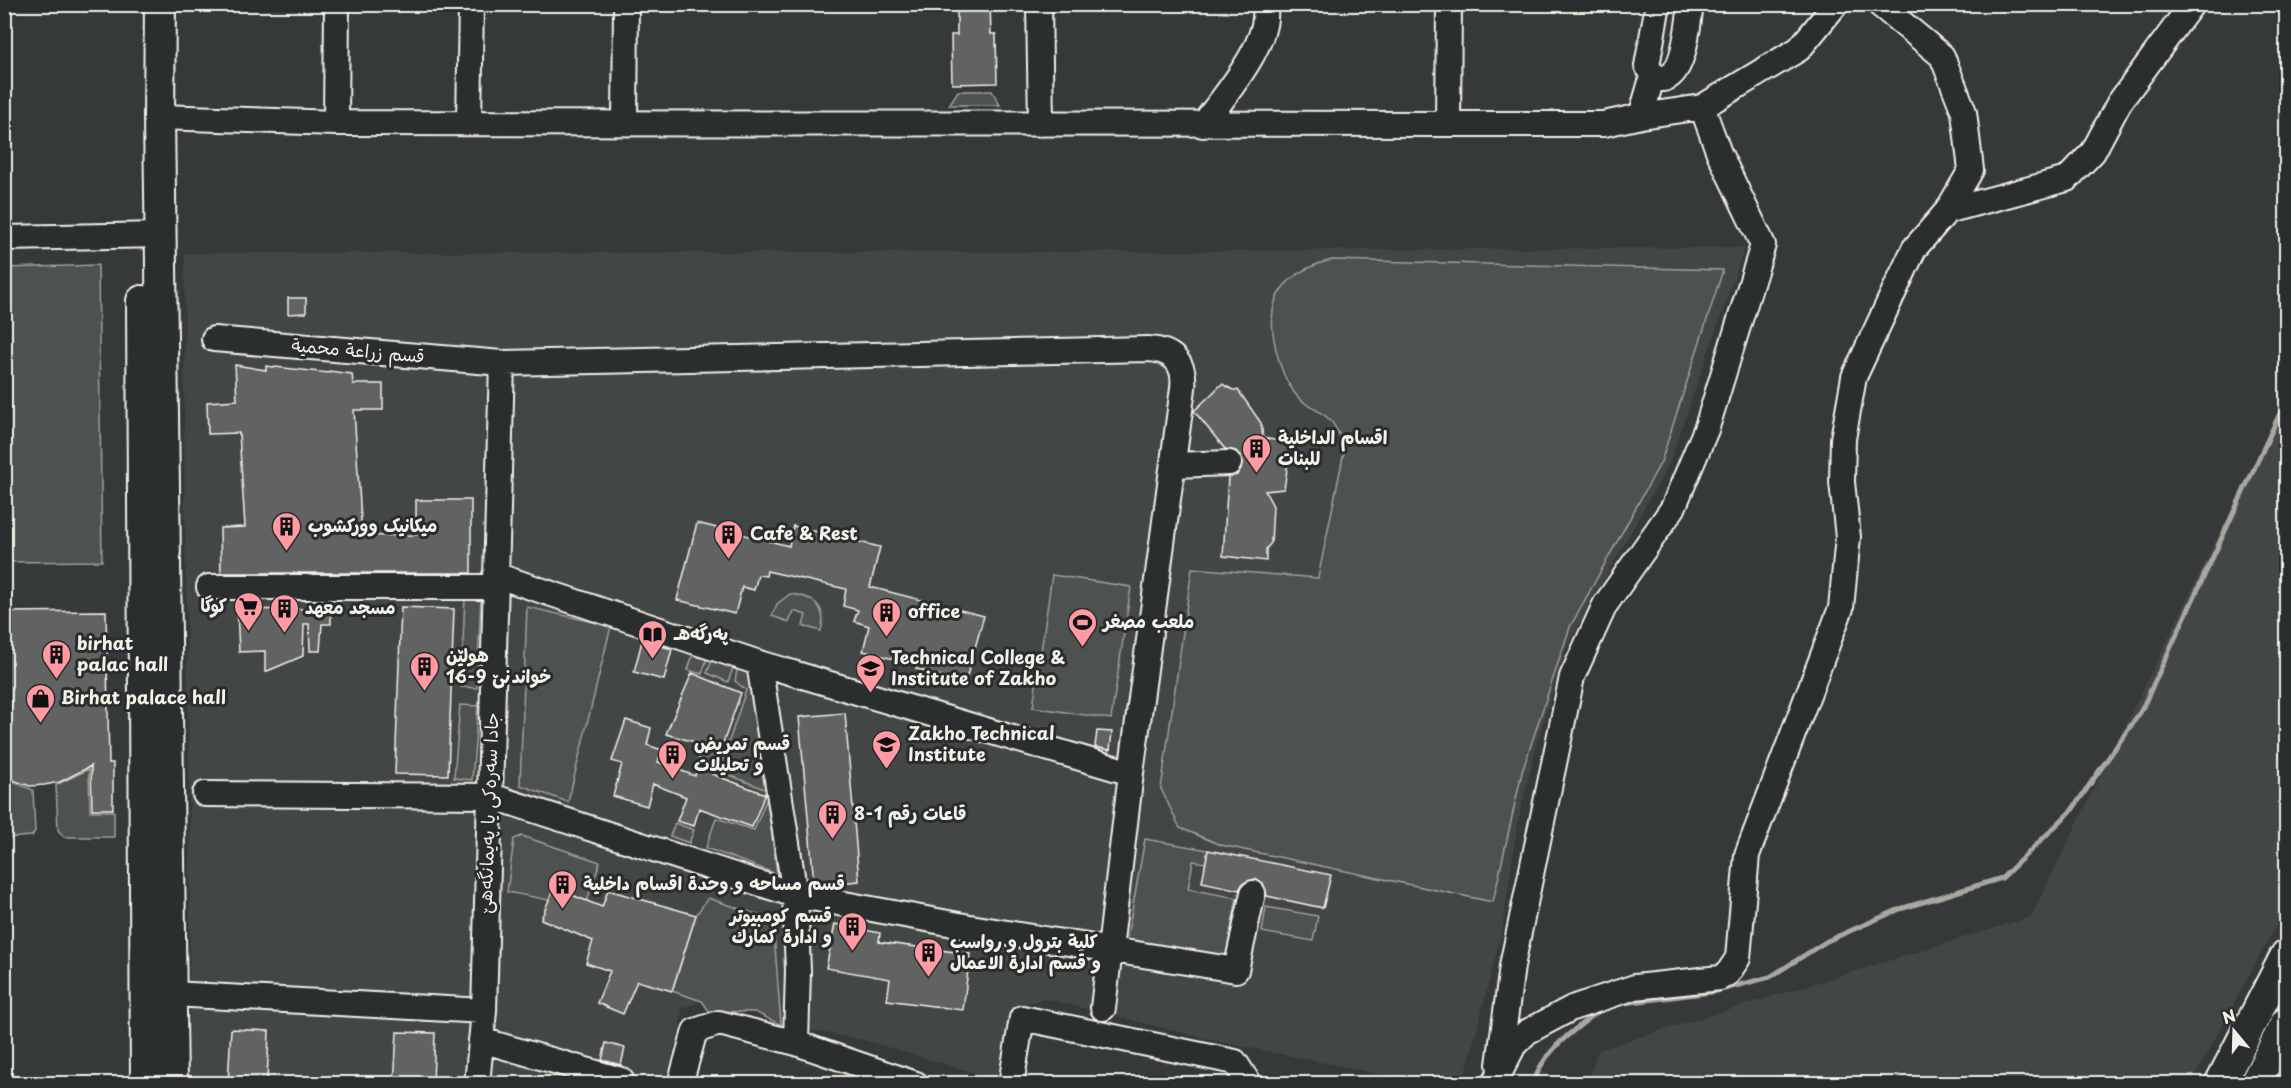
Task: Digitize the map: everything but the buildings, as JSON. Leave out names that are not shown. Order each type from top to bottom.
[{"type":"main road","points":[[139,4],[152,235],[172,994],[172,1083]]},
{"type":"main road","points":[[146,1083],[152,235],[159,117],[160,4]]},
{"type":"main road","points":[[2220,1083],[2286,955]]},
{"type":"main road","points":[[2255,1083],[2286,1023]]},
{"type":"street","points":[[336,123],[337,4]]},
{"type":"street","points":[[469,123],[471,4]]},
{"type":"street","points":[[626,4],[626,123]]},
{"type":"street","points":[[1039,4],[1041,124]]},
{"type":"street","points":[[1203,125],[1261,38],[1267,15],[1264,4]]},
{"type":"street","points":[[1448,124],[1449,4]]},
{"type":"street","points":[[1641,117],[1653,75],[1647,60],[1658,4]]},
{"type":"street","points":[[1653,75],[1663,79],[1677,72],[1691,4]]},
{"type":"street","points":[[159,117],[336,123],[1604,124],[1702,107],[1799,49],[1836,4]]},
{"type":"street","points":[[1496,1080],[1509,1052],[1527,1032],[1572,1008],[1635,987],[1720,978],[1734,966],[1738,958],[1747,855],[1841,608],[1848,537],[1842,482],[1843,439],[1854,377],[1914,249],[1947,211],[1971,170],[1964,112],[1942,56],[1879,4]]},
{"type":"street","points":[[1947,211],[2067,179],[2093,152],[2119,103],[2192,4]]},
{"type":"street","points":[[1496,1080],[1512,966],[1572,676],[1605,605],[1673,508],[1707,427],[1763,245],[1719,153],[1702,107]]},
{"type":"street","points":[[4,238],[152,235]]},
{"type":"street","name":"قسم زراعة محمية","points":[[214,339],[502,363],[1158,349],[1176,359],[1184,378],[1131,773],[1103,1008]]},
{"type":"street","name":"جادا سه‌ره‌كى يا په‌يمانگه‌هێ","points":[[477,1083],[484,1011],[502,363]]},
{"type":"street","points":[[1174,465],[1229,463]]},
{"type":"street","points":[[209,587],[495,581],[759,663],[1131,773]]},
{"type":"street","points":[[759,663],[795,895],[798,971],[796,1043]]},
{"type":"street","points":[[205,794],[491,796],[795,895],[1236,970],[1253,893]]},
{"type":"street","points":[[172,994],[484,1011]]},
{"type":"street","points":[[1011,1083],[1022,1018],[1235,1062],[1246,1079],[1245,1083]]},
{"type":"street","points":[[680,1083],[691,1041],[696,1031],[719,1023],[796,1043],[907,1082]]},
{"type":"street","points":[[481,1040],[621,1080]]},
{"type":"shaded area","points":[[958,91],[992,91],[1000,105],[949,105]]},
{"type":"shaded area","name":"Technical College & Institute of Zakho","points":[[1745,247],[1669,464],[1567,646],[1537,742],[1517,826],[1503,926],[1463,1084],[1423,1083],[1216,1041],[1046,999],[1031,1002],[1021,1010],[1003,1081],[863,1040],[781,1025],[755,1012],[709,1011],[702,1001],[682,1008],[680,1027],[665,1083],[189,1083],[190,852],[184,446],[185,253],[1115,252]]},
{"type":"shaded area","points":[[1332,260],[1723,270],[1661,462],[1570,627],[1522,772],[1493,902],[1221,845],[1180,828],[1161,789],[1192,568],[1318,578],[1345,447],[1332,422],[1301,400],[1288,383],[1279,361],[1272,323],[1275,302],[1290,279],[1306,269]]},
{"type":"shaded area","points":[[98,265],[102,561],[5,562],[5,268]]},
{"type":"shaded area","points":[[2286,399],[2286,907],[2191,1083],[1587,1083],[1598,1050],[2031,917]]},
{"type":"shaded area","name":"ملعب مصغر","points":[[1052,575],[1131,587],[1111,719],[1033,707]]},
{"type":"shaded area","points":[[790,594],[805,597],[816,604],[822,615],[821,631],[803,626],[806,615],[794,611],[789,622],[772,616],[777,604]]},
{"type":"shaded area","points":[[465,597],[481,597],[477,688],[461,687]]},
{"type":"shaded area","points":[[527,607],[611,626],[568,802],[520,785]]},
{"type":"shaded area","points":[[694,651],[708,655],[702,674],[688,670]]},
{"type":"shaded area","points":[[713,658],[735,663],[728,682],[707,673]]},
{"type":"shaded area","points":[[738,664],[756,669],[767,790],[719,771],[746,690],[735,681]]},
{"type":"shaded area","points":[[460,705],[478,706],[472,780],[454,778]]},
{"type":"shaded area","points":[[89,769],[90,811],[114,811],[114,837],[64,837],[58,830],[56,785]]},
{"type":"shaded area","points":[[4,778],[33,790],[35,831],[32,836],[8,838]]},
{"type":"shaded area","points":[[767,798],[777,874],[706,848],[716,818],[754,830]]},
{"type":"shaded area","points":[[675,823],[694,830],[689,843],[670,836]]},
{"type":"shaded area","points":[[522,836],[600,862],[587,901],[554,888],[549,900],[507,892],[514,839]]},
{"type":"shaded area","points":[[1145,839],[1208,850],[1206,863],[1193,861],[1188,889],[1237,898],[1225,961],[1126,943]]},
{"type":"shaded area","points":[[708,898],[773,920],[781,1025],[755,1012],[709,1011],[702,1001],[672,991],[696,915]]},
{"type":"shaded area","points":[[1266,907],[1318,916],[1313,941],[1262,932]]},
{"type":"waterway","points":[[1624,1003],[1712,992],[1770,977],[1827,941],[1900,909],[2002,878],[2072,810],[2141,711],[2281,411],[2286,394]]},
{"type":"waterway","points":[[1534,1084],[1538,1072],[1552,1051],[1601,1009]]},
{"type":"place","name":"اقسام الداخلیة للبنات","points":[[1257,474]]},
{"type":"place","name":"میکانیک وورکشوب","points":[[287,552]]},
{"type":"place","name":"Cafe & Rest","points":[[729,560]]},
{"type":"place","name":"كوگا","points":[[248,632]]},
{"type":"place","name":"مسجد معهد","points":[[284,634]]},
{"type":"place","name":"office","points":[[887,638]]},
{"type":"place","name":"ملعب مصغر","points":[[1082,648]]},
{"type":"place","name":"په‌رگه‌هـ","points":[[653,660]]},
{"type":"place","name":"birhat palac hall","points":[[56,680]]},
{"type":"place","name":"هولێن خواندنێ 9-16","points":[[425,692]]},
{"type":"place","name":"Technical College & Institute of Zakho","points":[[870,694]]},
{"type":"place","name":"Birhat palace hall","points":[[40,724]]},
{"type":"place","name":"Zakho Technical Institute","points":[[887,770]]},
{"type":"place","name":"قسم تمریض و تحلیلات","points":[[673,780]]},
{"type":"place","name":"قاعات رقم 1-8","points":[[833,840]]},
{"type":"place","name":"قسم مساحه‌ و وحدة اقسام داخلية","points":[[562,910]]},
{"type":"place","name":"قسم کومبیوتر و ادارة كمارك","points":[[853,952]]},
{"type":"place","name":"كلية بترول و رواسب و قسم ادارة الاعمال","points":[[929,978]]}]
